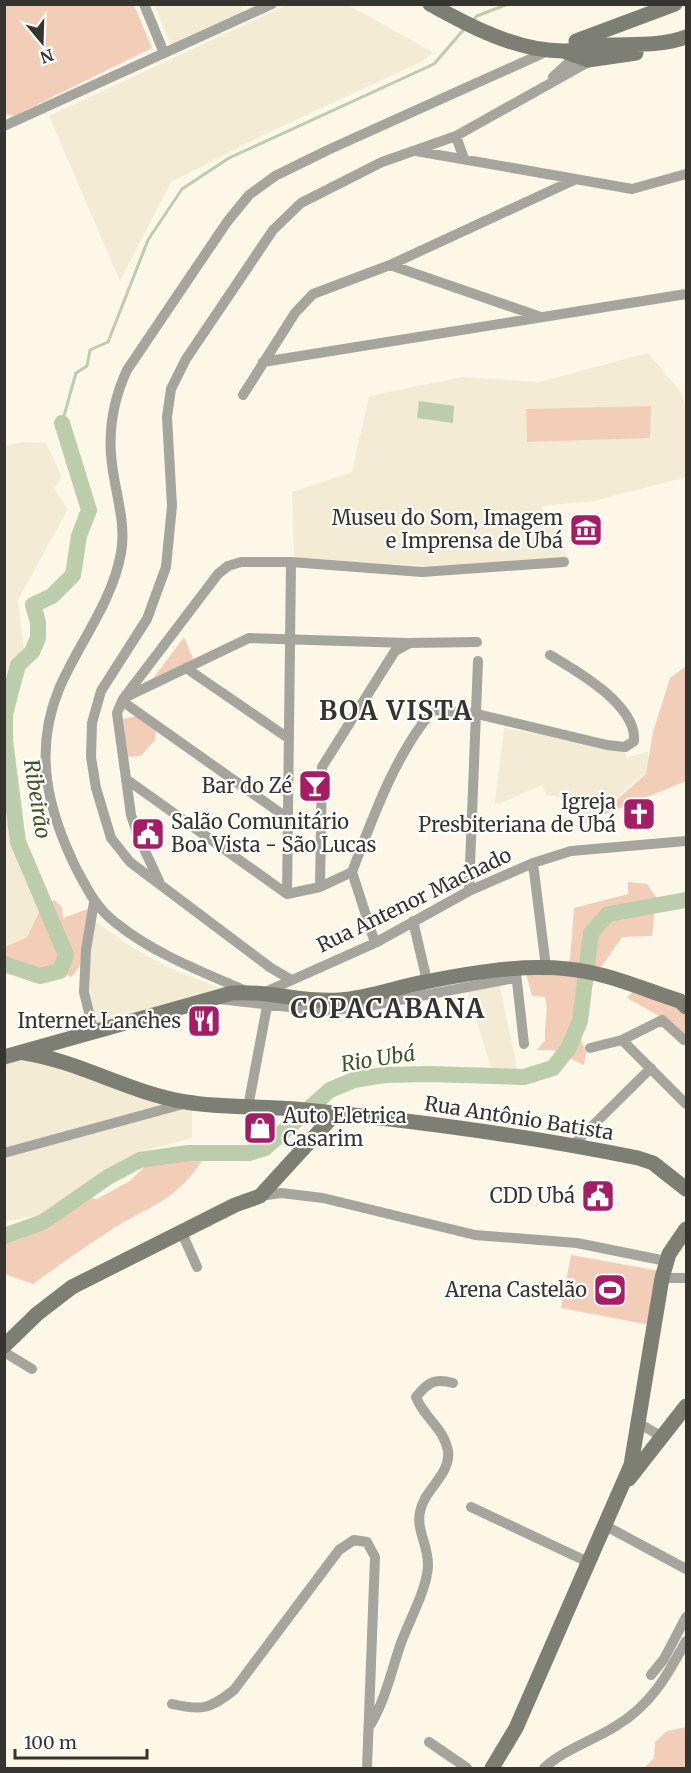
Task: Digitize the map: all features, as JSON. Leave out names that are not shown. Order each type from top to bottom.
[{"type":"main road","points":[[430,4],[469,25],[550,50],[571,54],[687,37]]},
{"type":"main road","points":[[550,50],[675,4]]},
{"type":"main road","points":[[592,50],[687,46]]},
{"type":"main road","points":[[12,1054],[211,999],[262,995],[306,1001],[343,1000],[427,981],[516,974],[546,967],[594,973],[684,1003]]},
{"type":"main road","points":[[71,1065],[67,1052],[76,1037]]},
{"type":"main road","name":"Rua Antônio Batista","points":[[12,1054],[49,1057],[153,1095],[188,1103],[296,1109],[508,1133],[573,1145],[653,1162],[687,1189]]},
{"type":"main road","points":[[4,1346],[37,1314],[72,1287],[235,1205],[260,1196],[329,1113]]},
{"type":"main road","points":[[492,1768],[516,1728],[630,1465],[662,1278],[666,1262],[679,1237],[687,1229]]},
{"type":"main road","points":[[619,1491],[687,1406]]},
{"type":"street","points":[[144,4],[164,53]]},
{"type":"street","points":[[4,126],[272,4]]},
{"type":"street","points":[[524,1044],[516,974],[363,1007],[323,1011],[262,995],[171,957],[134,937],[113,922],[94,902],[60,835],[49,802],[45,764],[49,719],[59,689],[104,602],[116,575],[121,552],[123,526],[110,454],[114,411],[127,370],[204,254],[249,195],[275,176],[550,50]]},
{"type":"street","points":[[290,979],[271,968],[130,862],[111,838],[96,788],[91,757],[92,723],[101,691],[147,619],[166,567],[172,506],[167,417],[171,389],[186,359],[273,230],[301,202],[382,162],[456,136],[541,87],[592,50]]},
{"type":"street","points":[[541,87],[571,54]]},
{"type":"street","points":[[456,136],[464,159]]},
{"type":"street","points":[[415,151],[632,189],[687,174]]},
{"type":"street","points":[[243,395],[295,313],[314,294],[390,265],[574,180]]},
{"type":"street","points":[[390,265],[541,317]]},
{"type":"street","points":[[263,362],[687,294]]},
{"type":"street","points":[[161,884],[138,836],[131,815],[117,713],[122,700],[218,574],[228,566],[242,562],[291,562],[422,572],[564,562]]},
{"type":"street","points":[[287,894],[286,817],[291,562]]},
{"type":"street","points":[[122,700],[249,638],[408,644],[477,642]]},
{"type":"street","points":[[320,887],[322,767],[395,651],[408,644]]},
{"type":"street","points":[[375,943],[352,872],[369,828],[418,727],[433,710],[477,714],[607,745],[625,747],[634,741],[635,731],[629,718],[580,673],[550,654]]},
{"type":"street","points":[[469,891],[478,661]]},
{"type":"street","points":[[186,668],[288,738]]},
{"type":"street","points":[[122,700],[286,817]]},
{"type":"street","points":[[126,779],[287,894],[320,887],[352,872]]},
{"type":"street","name":"Rua Antenor Machado","points":[[262,995],[290,979],[375,943],[469,891],[533,863],[571,851],[687,841]]},
{"type":"street","points":[[533,863],[546,967]]},
{"type":"street","points":[[93,1033],[84,992],[86,950],[94,902]]},
{"type":"street","points":[[413,921],[427,981]]},
{"type":"street","points":[[248,1107],[262,995],[273,978],[271,968]]},
{"type":"street","points":[[211,999],[262,995]]},
{"type":"street","points":[[590,1048],[622,1040],[662,1020],[684,1040]]},
{"type":"street","points":[[622,1040],[687,1104]]},
{"type":"street","points":[[573,1145],[651,1068]]},
{"type":"street","points":[[152,1113],[158,1102],[158,1098],[153,1095]]},
{"type":"street","points":[[4,1153],[188,1103]]},
{"type":"street","points":[[260,1196],[281,1193],[323,1198],[474,1235],[578,1243],[666,1262]]},
{"type":"street","points":[[182,1233],[197,1267]]},
{"type":"street","points":[[662,1278],[687,1278]]},
{"type":"street","points":[[4,1352],[32,1369]]},
{"type":"street","points":[[369,1727],[383,1704],[401,1644],[426,1578],[428,1565],[418,1518],[420,1509],[427,1493],[446,1468],[448,1459],[443,1436],[426,1416],[416,1397],[426,1384],[439,1379],[453,1383]]},
{"type":"street","points":[[637,1422],[662,1437]]},
{"type":"street","points":[[471,1507],[588,1562]]},
{"type":"street","points":[[604,1526],[687,1569]]},
{"type":"street","points":[[172,1704],[198,1710],[218,1703],[234,1690],[339,1550],[354,1540],[367,1542],[375,1557],[367,1768]]},
{"type":"street","points":[[651,1675],[664,1659],[687,1617]]},
{"type":"street","points":[[544,1768],[569,1750],[615,1727],[649,1701],[663,1685],[687,1641]]},
{"type":"street","points":[[429,1742],[467,1768]]},
{"type":"shaded area","points":[[289,4],[348,5],[433,52],[423,61],[259,137],[171,182],[120,281],[49,116]]},
{"type":"shaded area","points":[[4,5],[134,5],[152,48],[14,116],[5,114]]},
{"type":"shaded area","points":[[154,5],[241,5],[244,12],[171,45]]},
{"type":"shaded area","points":[[648,353],[682,393],[686,409],[686,477],[594,501],[541,506],[569,559],[425,566],[294,558],[292,492],[352,472],[369,396],[463,377],[539,382]]},
{"type":"shaded area","points":[[419,401],[454,406],[453,423],[417,418]]},
{"type":"shaded area","points":[[651,406],[650,438],[527,442],[526,409]]},
{"type":"shaded area","points":[[25,442],[46,443],[62,477],[54,489],[68,509],[18,600],[24,651],[5,693],[5,446]]},
{"type":"shaded area","points":[[184,637],[194,661],[149,684]]},
{"type":"shaded area","points":[[686,666],[686,781],[596,818],[646,774],[653,732],[670,678]]},
{"type":"shaded area","points":[[136,716],[156,731],[155,740],[141,756],[127,757],[123,719]]},
{"type":"shaded area","points":[[504,728],[624,751],[627,758],[647,752],[652,769],[630,785],[588,826],[560,797],[546,795],[542,785],[499,804],[495,803]]},
{"type":"shaded area","points":[[5,805],[41,908],[27,937],[5,947]]},
{"type":"shaded area","points":[[628,882],[647,884],[656,897],[652,936],[622,937],[602,966],[585,973],[583,994],[589,1011],[581,1039],[586,1053],[584,1065],[553,1050],[537,1050],[545,1040],[546,1002],[545,997],[532,996],[526,974],[562,976],[570,959],[574,908],[628,894]]},
{"type":"shaded area","points":[[54,900],[62,907],[63,918],[88,909],[86,945],[77,971],[71,977],[60,971],[44,979],[38,979],[5,970],[5,947],[27,937],[41,908]]},
{"type":"shaded area","points":[[94,920],[130,946],[172,969],[223,989],[94,1024],[89,976]]},
{"type":"shaded area","points":[[499,983],[518,1071],[491,1067],[467,990]]},
{"type":"shaded area","points":[[633,991],[675,1006],[686,1014],[686,1041],[663,1018],[627,998]]},
{"type":"shaded area","points":[[23,1058],[71,1065],[199,1098],[192,1105],[192,1138],[143,1151],[43,1214],[5,1222],[5,1063]]},
{"type":"shaded area","points":[[206,1154],[186,1181],[166,1199],[129,1219],[33,1284],[5,1274],[5,1239],[46,1228],[82,1196],[97,1199],[130,1181],[144,1167]]},
{"type":"shaded area","name":"Arena Castelão","points":[[571,1255],[660,1271],[650,1325],[561,1308]]},
{"type":"shaded area","points":[[686,1727],[686,1768],[644,1768],[654,1758],[655,1742],[667,1731]]},
{"type":"waterway","points":[[472,21],[477,16],[508,4]]},
{"type":"waterway","points":[[62,423],[76,373],[87,366],[90,350],[108,342],[148,240],[182,189],[229,158],[434,64],[465,28]]},
{"type":"waterway","name":"Ribeirão","points":[[4,964],[40,976],[60,971],[66,955],[18,842],[5,740],[5,714],[18,665],[32,652],[38,638],[38,622],[33,605],[52,596],[73,575],[79,536],[89,510],[62,423]]},
{"type":"waterway","name":"Rio Ubá","points":[[4,1236],[43,1222],[108,1177],[140,1160],[188,1153],[249,1153],[265,1148],[330,1090],[354,1080],[384,1075],[429,1074],[524,1077],[553,1068],[568,1049],[580,1021],[591,933],[608,914],[686,900]]},
{"type":"place","name":"Museu do Som, Imagem e Imprensa de Ubá","points":[[586,530]]},
{"type":"place","name":"Bar do Zé","points":[[315,786]]},
{"type":"place","name":"Igreja Presbiteriana de Ubá","points":[[639,814]]},
{"type":"place","name":"Salão Comunitário Boa Vista - São Lucas","points":[[148,834]]},
{"type":"place","name":"Internet Lanches","points":[[204,1021]]},
{"type":"place","name":"Auto Eletrica Casarim","points":[[260,1128]]},
{"type":"place","name":"CDD Ubá","points":[[598,1196]]},
{"type":"place","name":"Arena Castelão","points":[[610,1290]]},
{"type":"district","name":"BOA VISTA","points":[[396,711]]},
{"type":"district","name":"COPACABANA","points":[[388,1009]]}]
